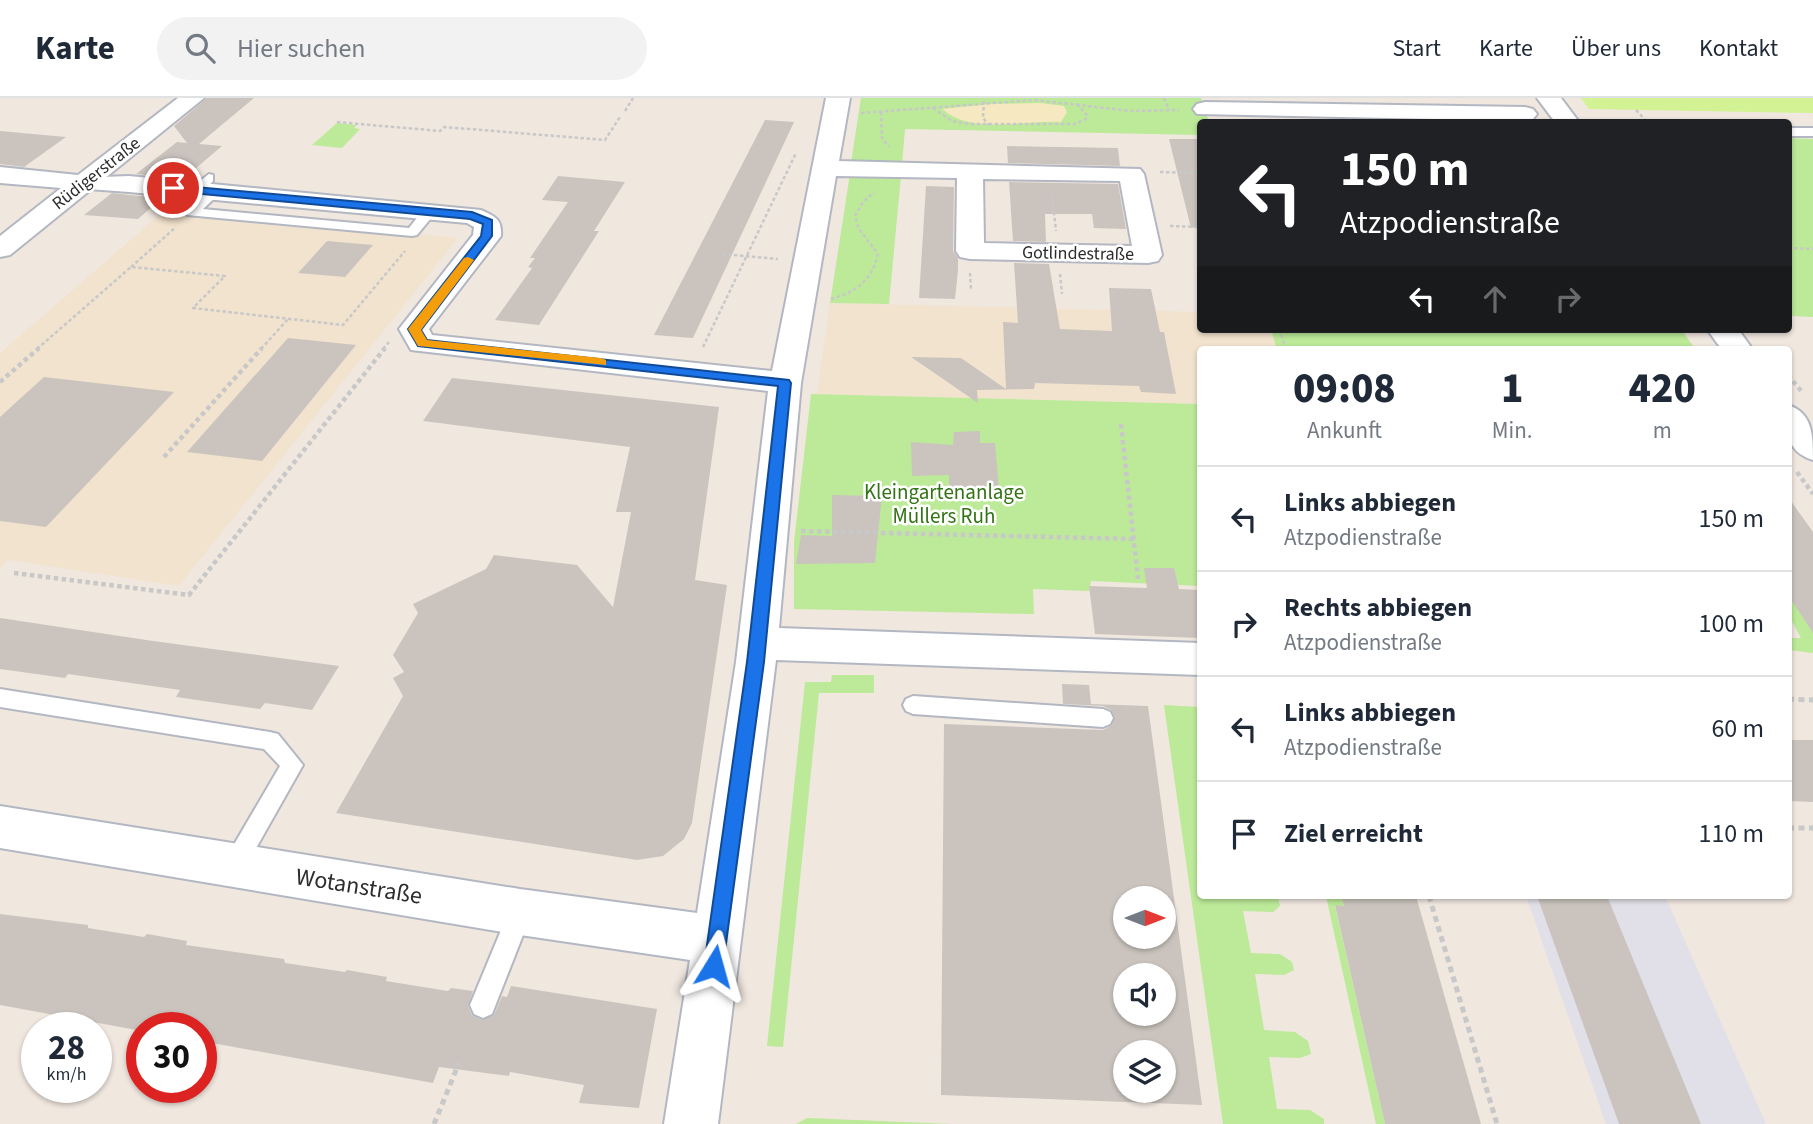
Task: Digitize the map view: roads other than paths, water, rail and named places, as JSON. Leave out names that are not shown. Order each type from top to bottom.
[{"type":"street","name":"Rüdigerstraße","points":[[0,249],[192,98]]},
{"type":"street","points":[[1549,98],[1565,119]]},
{"type":"street","points":[[691,1124],[758,643],[785,383],[837,105]]},
{"type":"street","points":[[1205,109],[1286,117],[1443,111],[1524,114]]},
{"type":"street","points":[[824,169],[970,171]]},
{"type":"street","name":"Gotlindestraße","points":[[970,171],[1131,174],[1148,255],[970,251],[970,171]]},
{"type":"street","points":[[0,175],[472,216],[488,223],[486,236],[414,329],[422,343],[785,383]]},
{"type":"street","points":[[1792,426],[1805,460]]},
{"type":"street","points":[[758,643],[1197,659]]},
{"type":"street","name":"Wotanstraße","points":[[4,834],[234,865],[520,912],[718,940]]},
{"type":"lane","points":[[1792,132],[1813,132]]},
{"type":"lane","points":[[203,193],[412,232],[429,212]]},
{"type":"lane","points":[[0,698],[270,741],[292,765],[234,865]]},
{"type":"lane","points":[[913,705],[1103,718]]},
{"type":"lane","points":[[482,1004],[520,912]]},
{"type":"park label","name":"Kleingartenanlage Müllers Ruh","points":[[944,504]]}]
